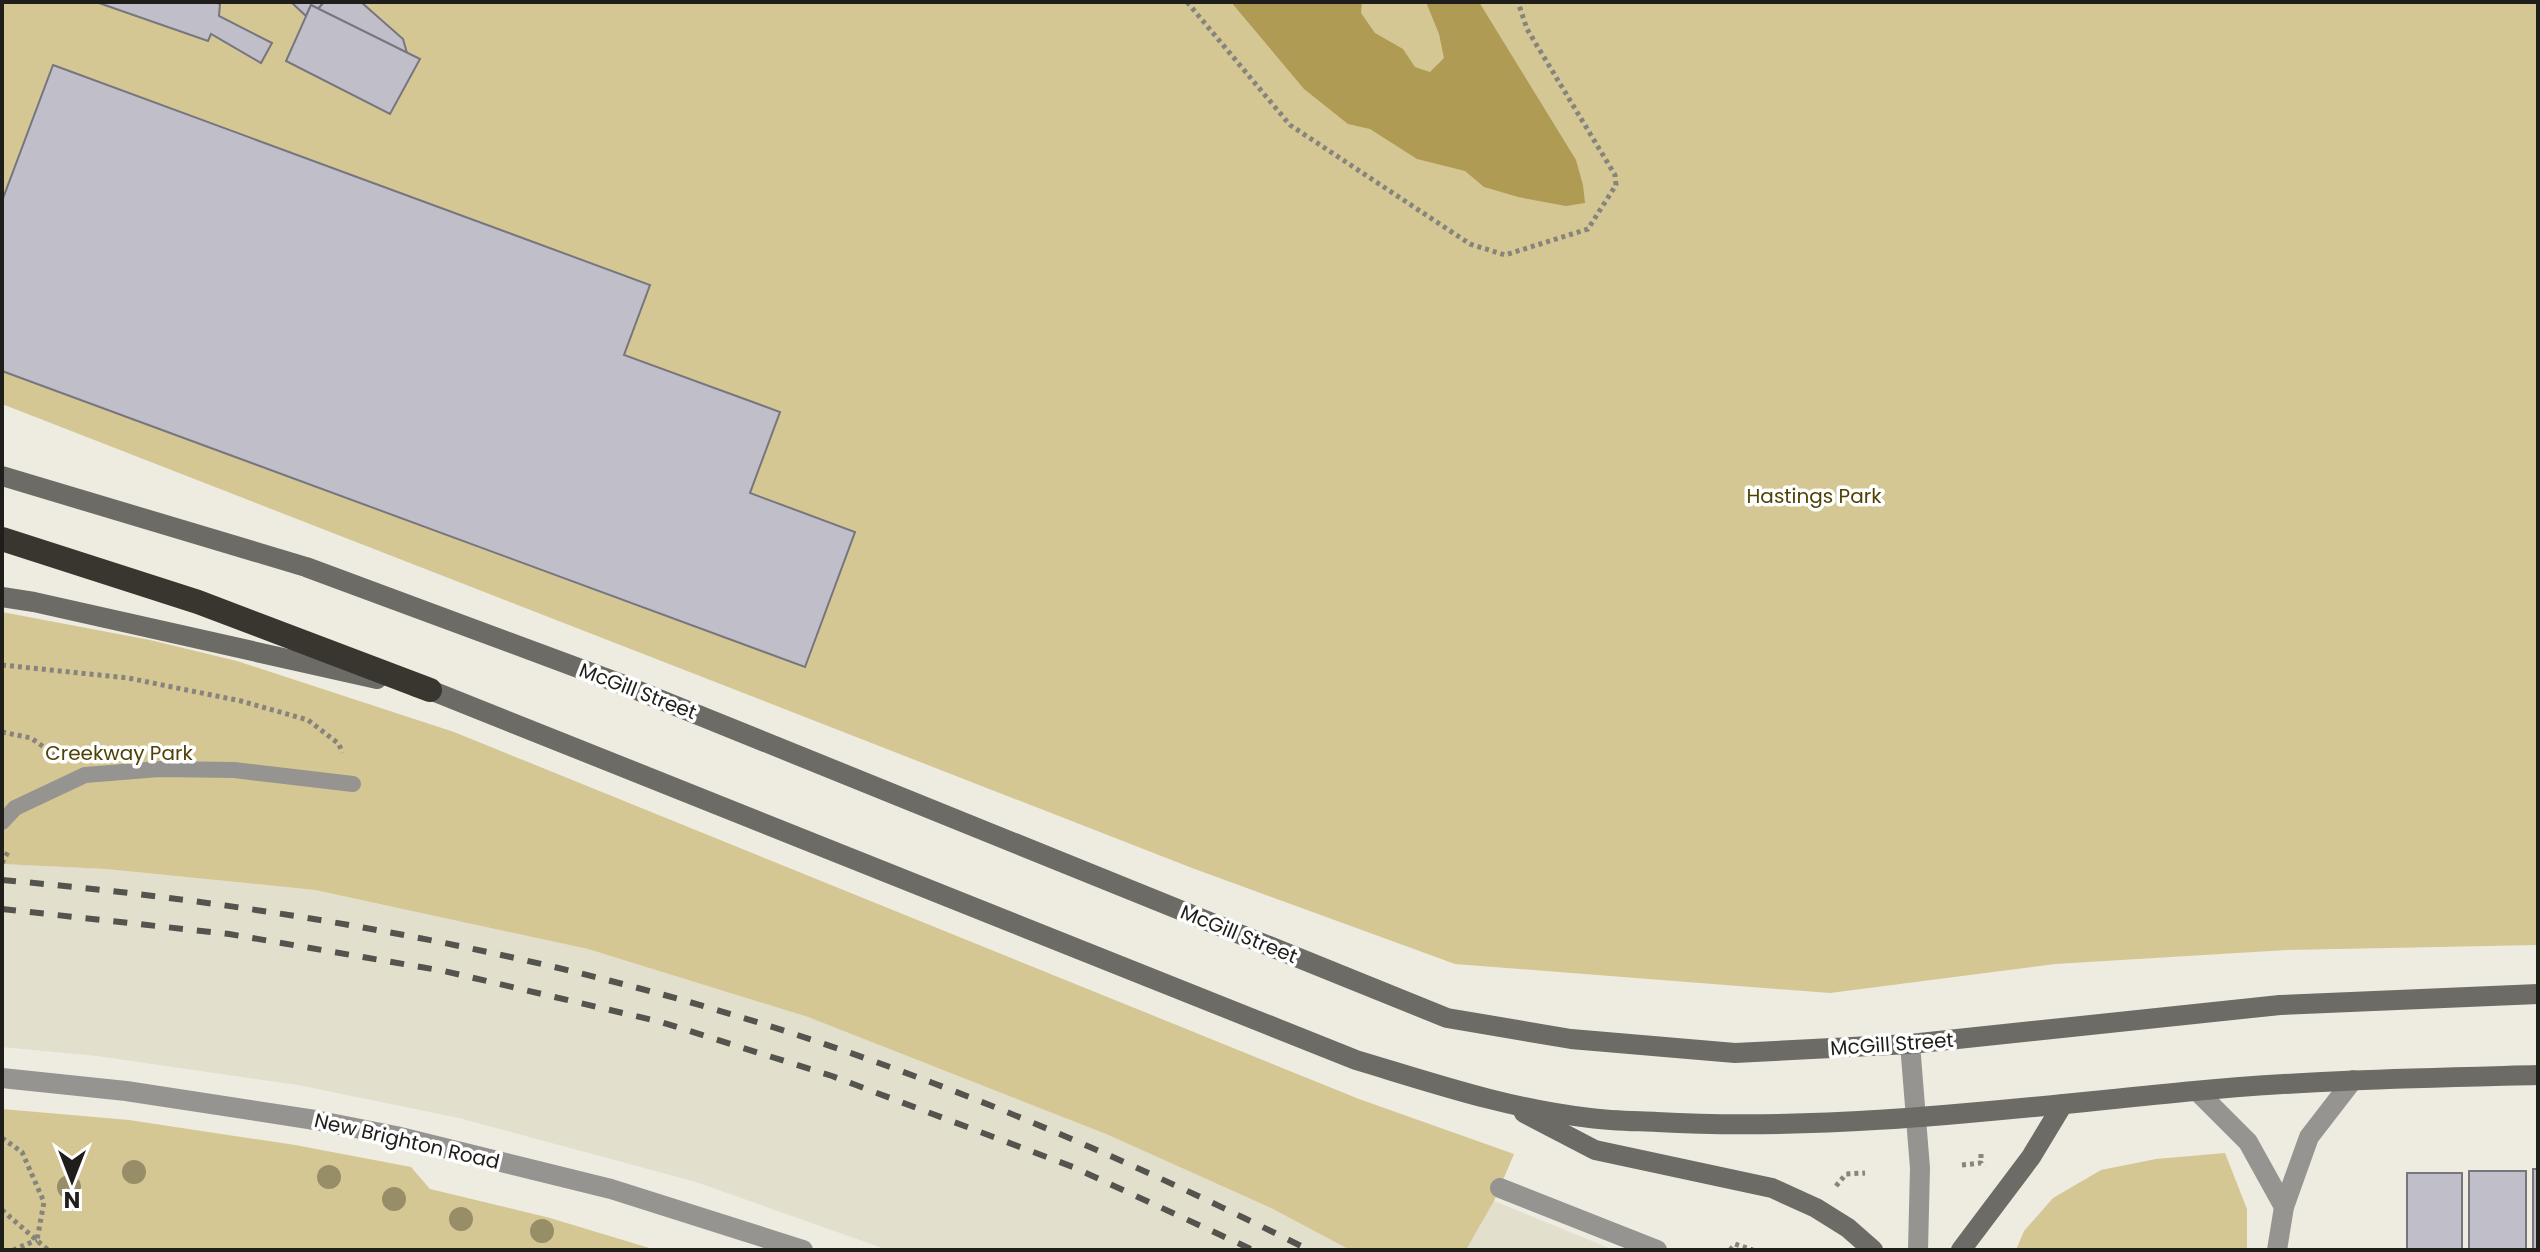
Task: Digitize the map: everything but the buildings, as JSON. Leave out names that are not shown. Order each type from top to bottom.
[{"type":"highway","points":[[2,539],[198,602],[430,690]]},
{"type":"main road","name":"McGill Street","points":[[2,476],[306,567],[624,685],[1447,1018],[1571,1039],[1735,1053],[1910,1044],[2280,1005],[2538,994]]},
{"type":"main road","points":[[2,597],[430,690],[1356,1060],[1509,1106],[1591,1118],[1779,1125],[1916,1118],[2197,1091],[2353,1080],[2538,1075]]},
{"type":"main road","points":[[1961,1250],[2031,1157],[2063,1104]]},
{"type":"main road","points":[[1509,1106],[1595,1150],[1772,1188],[1827,1215],[1873,1250]]},
{"type":"street","points":[[1910,1044],[1920,1168],[1918,1250]]},
{"type":"street","name":"New Brighton Road","points":[[2,1078],[126,1091],[315,1120],[396,1136],[611,1189],[803,1250]]},
{"type":"street","points":[[2277,1250],[2284,1207],[2309,1137],[2353,1080]]},
{"type":"street","points":[[2197,1091],[2248,1142],[2284,1207]]},
{"type":"street","points":[[1500,1188],[1657,1250]]},
{"type":"lane","points":[[2,822],[15,808],[85,775],[159,769],[234,770],[353,784]]},
{"type":"path","points":[[1187,2],[1290,125],[1470,244],[1505,255],[1588,229],[1616,185],[1615,175],[1527,29],[1518,2]]},
{"type":"path","points":[[2,665],[128,678],[241,701],[308,720],[339,744],[353,784]]},
{"type":"path","points":[[2,1138],[22,1152],[44,1202],[37,1240]]},
{"type":"path","points":[[1981,1154],[1981,1163]]},
{"type":"path","points":[[1962,1165],[1981,1163],[1989,1168]]},
{"type":"path","points":[[1831,1192],[1846,1174],[1865,1173]]},
{"type":"path","points":[[2,1210],[48,1250]]},
{"type":"path","points":[[13,1250],[37,1240]]},
{"type":"path","points":[[1730,1250],[1735,1244],[1753,1250]]},
{"type":"shaded area","points":[[1231,2],[1362,2],[1361,13],[1375,33],[1403,49],[1415,67],[1430,72],[1444,58],[1439,34],[1426,2],[1479,2],[1576,160],[1585,203],[1566,206],[1484,187],[1465,171],[1417,159],[1370,129],[1348,124],[1304,89]]},
{"type":"shaded area","points":[[2,864],[106,869],[315,890],[588,949],[808,1017],[1106,1134],[1271,1208],[1350,1250],[888,1250],[696,1182],[459,1118],[298,1085],[97,1056],[2,1047]]},
{"type":"shaded area","points":[[1494,1201],[1614,1250],[1466,1250]]},
{"type":"green space","name":"Hastings Park","points":[[2,2],[2538,2],[2538,945],[2287,950],[2055,964],[1830,993],[1455,964],[1192,868],[2,404]]},
{"type":"green space","name":"Creekway Park","points":[[2,612],[150,640],[237,661],[454,732],[1359,1099],[1514,1154],[1494,1201],[1466,1250],[1350,1250],[1271,1208],[1106,1134],[808,1017],[588,949],[315,890],[106,869],[2,864]]},
{"type":"green space","points":[[2,1109],[129,1120],[295,1145],[411,1167],[430,1189],[550,1218],[656,1250],[2,1250]]},
{"type":"green space","points":[[2225,1153],[2247,1209],[2247,1250],[2016,1250],[2024,1231],[2053,1198],[2101,1170],[2156,1159]]},
{"type":"railway","points":[[2,880],[163,897],[323,920],[560,968],[725,1012],[811,1039],[980,1101],[1146,1172],[1309,1250]]},
{"type":"railway","points":[[2,909],[229,934],[444,971],[661,1022],[832,1076],[1073,1167],[1253,1250]]}]
